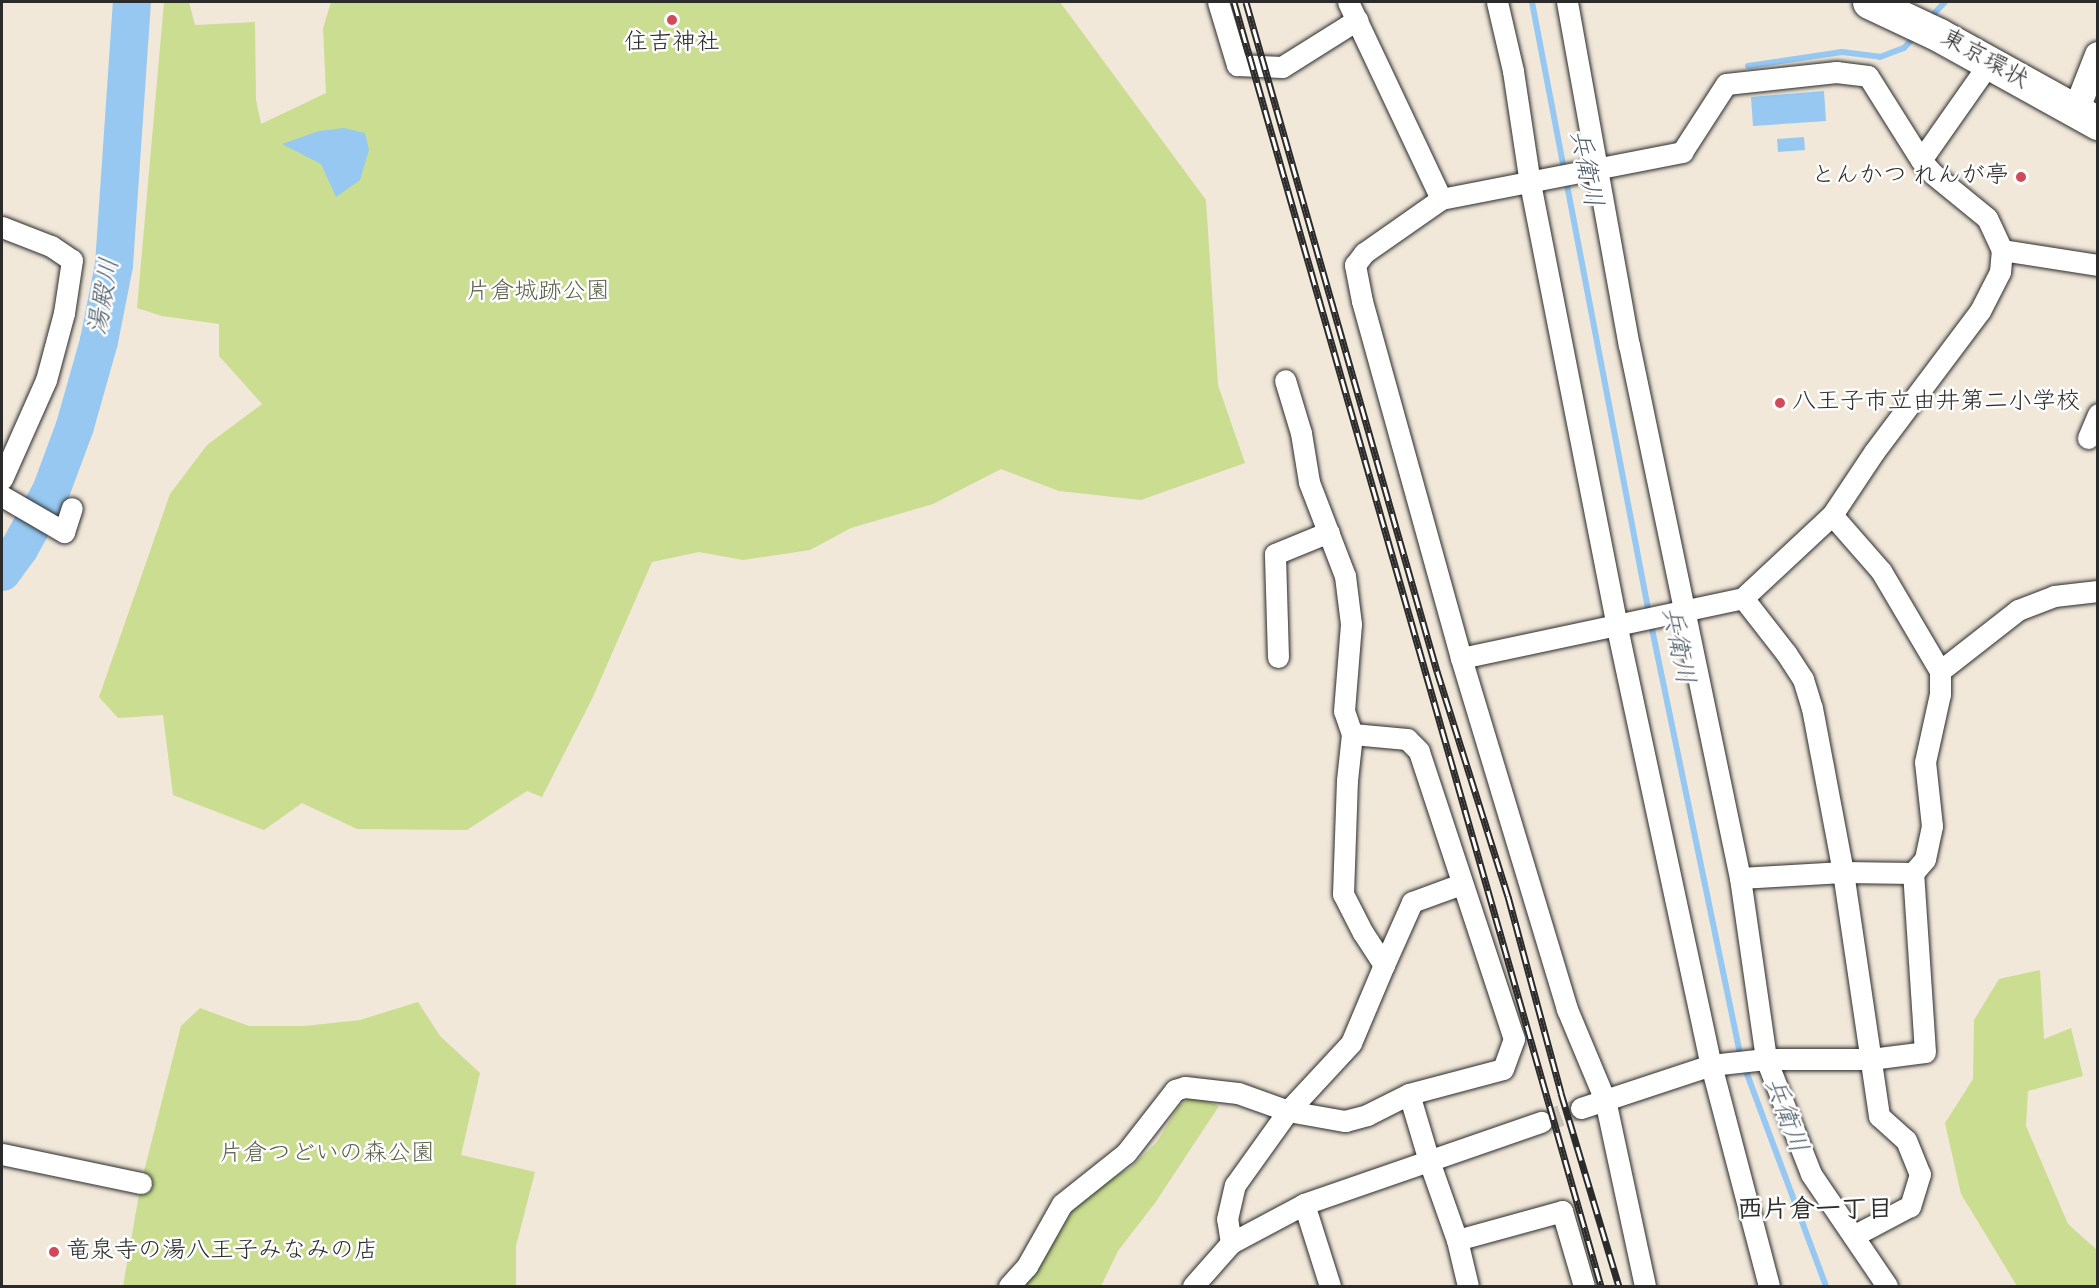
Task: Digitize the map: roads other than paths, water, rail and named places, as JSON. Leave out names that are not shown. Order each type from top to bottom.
[{"type":"highway","name":"東京環状","points":[[1869,2],[1939,35],[2087,117]]},
{"type":"street","points":[[1218,2],[1237,65],[1282,67],[1353,11],[1441,199]]},
{"type":"street","points":[[1497,2],[1513,71],[1530,183],[1616,623],[1721,1064],[1769,1287]]},
{"type":"street","points":[[1567,2],[1588,172],[1629,345],[1740,878],[1762,1059],[1811,1174],[1887,1287]]},
{"type":"street","points":[[2087,117],[2097,55]]},
{"type":"street","points":[[1921,160],[1990,62]]},
{"type":"street","points":[[1461,658],[1616,623],[1743,598],[1832,515],[1874,452],[1980,311],[2000,272],[2002,250],[1987,218],[1933,174],[1921,160],[1868,76],[1836,72],[1726,84],[1682,152],[1441,199],[1364,254],[1355,265],[1362,301],[1461,658],[1567,1009],[1605,1100],[1645,1287]]},
{"type":"street","points":[[2,227],[51,246],[72,260],[63,313],[46,380],[2,479]]},
{"type":"street","points":[[2002,250],[2097,265]]},
{"type":"street","points":[[1285,380],[1301,433],[1310,482],[1345,576],[1351,624],[1344,711],[1352,735],[1347,780],[1343,894],[1363,933],[1384,965]]},
{"type":"street","points":[[2088,438],[2097,414]]},
{"type":"street","points":[[2,496],[64,532],[72,508]]},
{"type":"street","points":[[1581,1108],[1721,1064],[1762,1059],[1871,1059],[1925,1052],[1913,873],[1924,860],[1932,826],[1925,762],[1940,694],[1940,671],[1881,571],[1832,515]]},
{"type":"street","points":[[1278,657],[1275,554],[1329,532]]},
{"type":"street","points":[[1940,671],[2018,610],[2054,596],[2097,591]]},
{"type":"street","points":[[1743,598],[1786,652],[1803,679],[1812,708],[1843,872],[1879,1116],[1906,1140],[1920,1174],[1910,1206],[1853,1236]]},
{"type":"street","points":[[1009,1287],[1027,1266],[1062,1204],[1126,1153],[1175,1090],[1207,1089],[1238,1093],[1288,1111],[1345,1121],[1367,1115],[1409,1094],[1503,1069],[1514,1039],[1419,751],[1407,739],[1352,735]]},
{"type":"street","points":[[1740,878],[1843,872],[1913,873]]},
{"type":"street","points":[[1231,1243],[1227,1219],[1235,1185],[1288,1111],[1351,1043],[1412,902],[1461,884]]},
{"type":"street","points":[[1409,1094],[1429,1161],[1457,1240],[1468,1287]]},
{"type":"street","points":[[1193,1287],[1231,1243],[1304,1204],[1541,1122]]},
{"type":"street","points":[[2,1154],[141,1183]]},
{"type":"street","points":[[1304,1204],[1330,1287]]},
{"type":"street","points":[[1457,1240],[1562,1211],[1584,1287]]},
{"type":"water","points":[[1824,91],[1826,121],[1753,126],[1751,97]]},
{"type":"water","points":[[344,128],[365,133],[369,150],[360,180],[336,197],[321,164],[282,144],[319,131]]},
{"type":"water","points":[[1804,137],[1805,150],[1778,152],[1777,139]]},
{"type":"waterway","name":"湯殿川","points":[[2,572],[19,549],[51,491],[75,426],[99,341],[114,265],[132,2]]},
{"type":"waterway","name":"兵衛川","points":[[1532,2],[1651,624],[1740,1055],[1826,1286]]},
{"type":"waterway","points":[[1929,19],[1945,2]]},
{"type":"waterway","points":[[1748,66],[1842,52],[1880,57],[1904,48],[1915,36]]},
{"type":"tunnel","points":[[1541,1122],[1581,1108]]},
{"type":"railway","points":[[1234,2],[1601,1286]]},
{"type":"railway","points":[[1246,2],[1437,671],[1508,896],[1561,1093],[1619,1286]]},
{"type":"place","name":"住吉神社","points":[[672,20]]},
{"type":"place","name":"とんかつ れんが亭","points":[[2021,177]]},
{"type":"place","name":"八王子市立由井第二小学校","points":[[1780,403]]},
{"type":"place","name":"竜泉寺の湯八王子みなみの店","points":[[54,1252]]},
{"type":"district","name":"西片倉一丁目","points":[[1815,1212]]},
{"type":"park label","name":"片倉城跡公園","points":[[538,293]]},
{"type":"park label","name":"片倉つどいの森公園","points":[[327,1155]]}]
